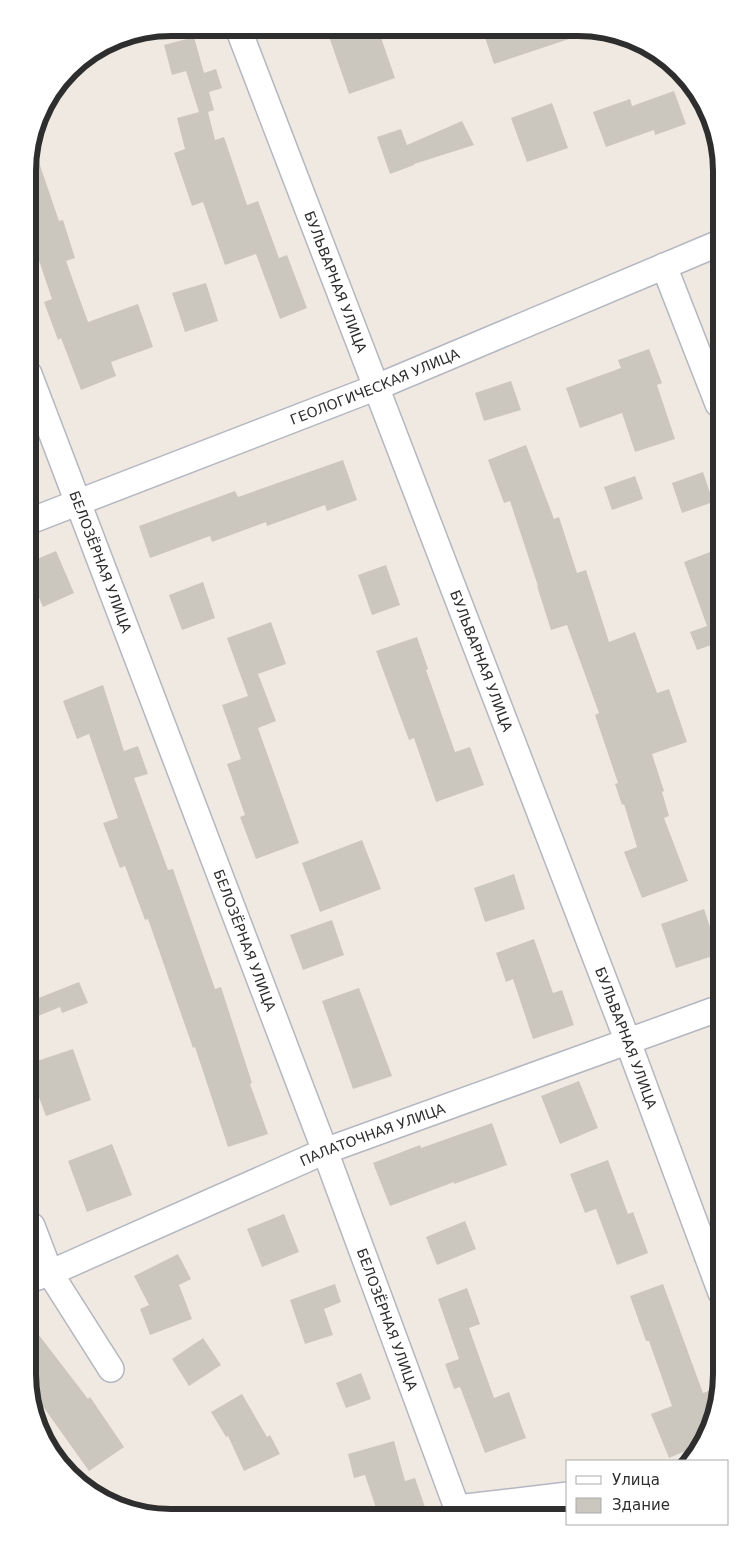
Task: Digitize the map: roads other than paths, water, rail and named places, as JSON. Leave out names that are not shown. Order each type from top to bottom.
[{"type":"street","name":"БУЛЬВАРНАЯ УЛИЦА","points":[[241,36],[628,1042],[712,1269]]},
{"type":"street","name":"ГЕОЛОГИЧЕСКАЯ УЛИЦА","points":[[37,518],[377,387],[713,246]]},
{"type":"street","points":[[664,266],[713,391]]},
{"type":"street","name":"БЕЛОЗЁРНАЯ УЛИЦА","points":[[37,394],[325,1151],[457,1508],[566,1495]]},
{"type":"street","name":"ПАЛАТОЧНАЯ УЛИЦА","points":[[41,1276],[325,1151],[712,1011]]},
{"type":"street","points":[[36,1249],[41,1276],[111,1369]]}]
